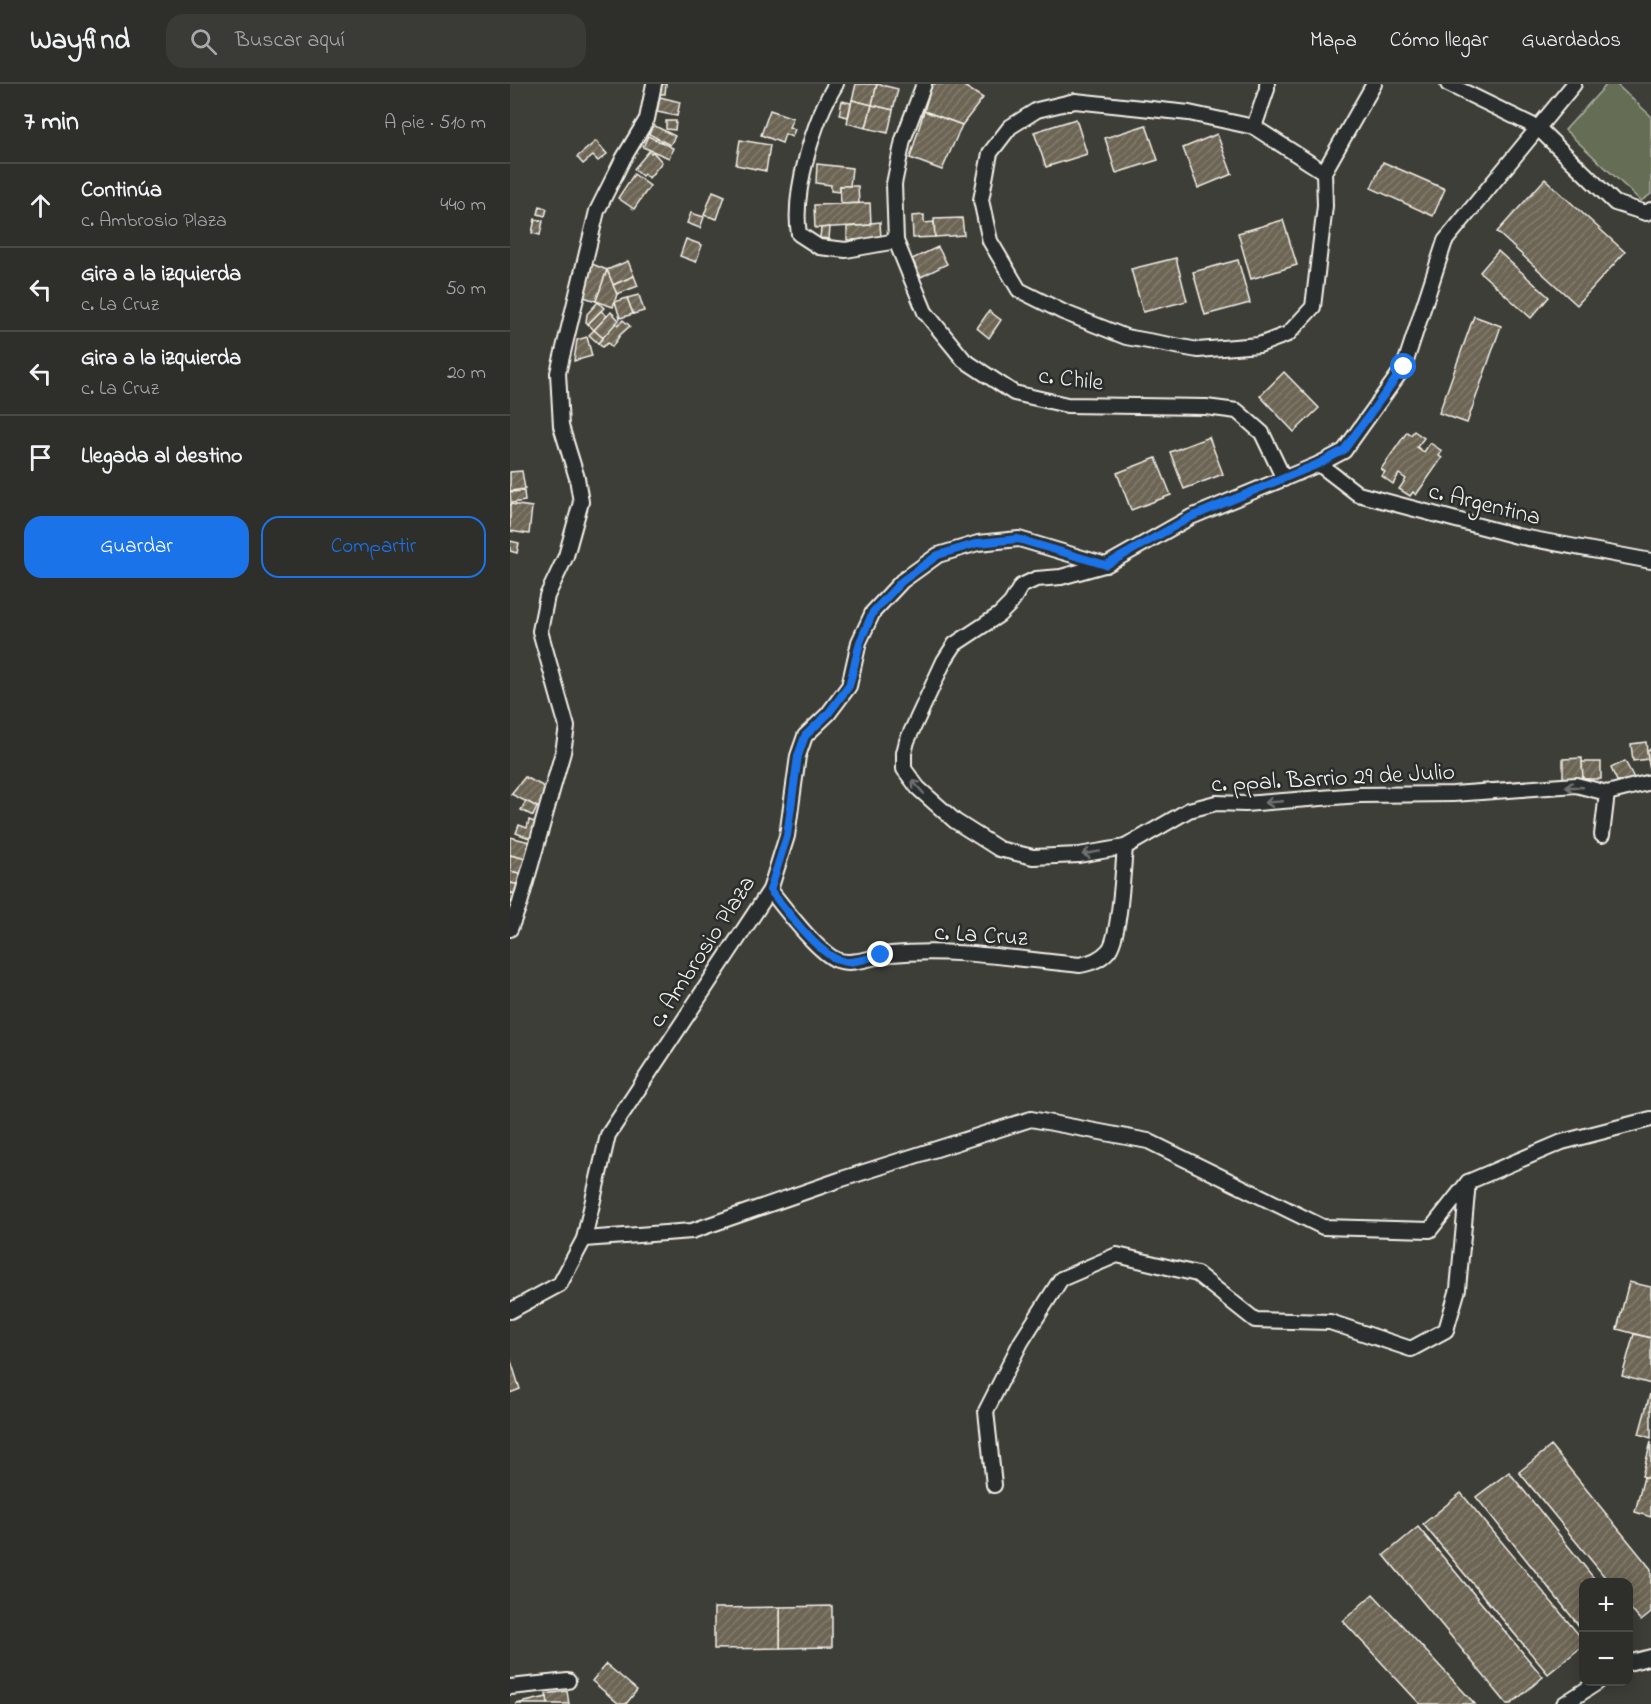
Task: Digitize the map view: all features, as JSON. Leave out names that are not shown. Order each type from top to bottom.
[{"type":"street","points":[[510,929],[520,903],[560,762],[567,727],[540,631],[547,596],[566,556],[581,502],[577,478],[561,426],[558,373],[597,211],[646,119],[654,84]]},
{"type":"street","points":[[836,84],[811,141],[796,217],[799,234],[819,247],[846,250],[896,241]]},
{"type":"street","name":"c. Chile","points":[[924,84],[903,140],[894,184],[896,241],[925,312],[964,360],[1014,393],[1067,405],[1206,407],[1237,411],[1262,434],[1284,478]]},
{"type":"street","points":[[1254,126],[1268,89],[1267,84]]},
{"type":"street","points":[[1324,172],[1254,126],[1189,113],[1075,100],[1037,110],[1011,127],[990,153],[981,200],[990,241],[1019,290],[1064,312],[1126,337],[1198,350],[1259,345],[1288,334],[1313,307],[1325,206],[1324,172],[1374,84]]},
{"type":"street","points":[[1449,84],[1538,128],[1615,203],[1646,213],[1651,210]]},
{"type":"street","points":[[1106,565],[1191,517],[1318,464],[1344,450],[1404,367],[1445,241],[1574,84]]},
{"type":"street","name":"c. Argentina","points":[[1318,464],[1358,494],[1517,536],[1651,561]]},
{"type":"street","name":"c. Ambrosio Plaza","points":[[510,1311],[560,1284],[584,1239],[608,1136],[770,890],[787,836],[798,756],[805,736],[828,714],[849,686],[860,642],[873,612],[902,581],[938,555],[978,543],[1018,539],[1106,565]]},
{"type":"street","name":"c. ppal. Barrio 29 de Julio","points":[[1106,565],[1060,577],[1036,579],[1022,586],[1011,603],[999,615],[955,644],[944,661],[907,741],[904,770],[918,788],[955,821],[999,849],[1033,857],[1079,855],[1125,847],[1189,810],[1216,803],[1245,804],[1360,795],[1453,794],[1576,785],[1607,793],[1651,782]]},
{"type":"street","points":[[1602,835],[1607,793]]},
{"type":"street","name":"c. La Cruz","points":[[770,890],[805,931],[835,959],[848,962],[881,955],[915,952],[979,955],[1080,965],[1095,962],[1110,950],[1118,920],[1125,847]]},
{"type":"street","points":[[584,1239],[692,1231],[842,1179],[1031,1119],[1148,1141],[1323,1227],[1430,1230],[1468,1182],[1562,1142],[1651,1119]]},
{"type":"street","points":[[994,1485],[986,1411],[1022,1341],[1061,1279],[1117,1255],[1197,1274],[1255,1320],[1330,1322],[1411,1349],[1446,1330],[1458,1289],[1468,1182]]},
{"type":"street","points":[[1633,1662],[1651,1657]]},
{"type":"street","points":[[510,1687],[568,1681]]},
{"type":"street","points":[[1564,1704],[1592,1686]]},
{"type":"green space","points":[[1607,84],[1616,84],[1651,116],[1651,194],[1641,201],[1565,130]]},
{"type":"building","points":[[660,84],[666,84],[665,94],[659,94]]},
{"type":"building","points":[[856,84],[877,84],[872,105],[852,100]]},
{"type":"building","points":[[877,84],[898,89],[893,110],[872,105]]},
{"type":"building","points":[[932,84],[961,84],[983,98],[962,125],[924,111]]},
{"type":"building","points":[[660,97],[680,102],[677,116],[657,112]]},
{"type":"building","points":[[852,100],[872,105],[866,128],[847,123]]},
{"type":"building","points":[[842,101],[851,103],[848,117],[839,115]]},
{"type":"building","points":[[872,105],[893,110],[888,133],[866,128]]},
{"type":"building","points":[[770,110],[793,118],[789,127],[795,129],[792,137],[785,134],[782,143],[761,135]]},
{"type":"building","points":[[924,111],[962,125],[942,170],[910,158]]},
{"type":"building","points":[[1076,119],[1087,154],[1046,167],[1034,132]]},
{"type":"building","points":[[666,121],[676,121],[675,130],[666,129]]},
{"type":"building","points":[[653,125],[675,136],[670,145],[649,134]]},
{"type":"building","points":[[1146,125],[1158,160],[1116,173],[1105,138]]},
{"type":"building","points":[[1217,134],[1232,174],[1198,188],[1183,148]]},
{"type":"building","points":[[648,136],[673,148],[669,158],[643,147]]},
{"type":"building","points":[[740,140],[770,145],[766,171],[736,165]]},
{"type":"building","points":[[596,141],[607,154],[598,161],[593,156],[583,164],[577,157]]},
{"type":"building","points":[[649,151],[653,152],[662,162],[649,178],[644,174],[642,176],[634,169]]},
{"type":"building","points":[[1383,162],[1445,189],[1433,216],[1371,188]]},
{"type":"building","points":[[817,164],[852,168],[850,186],[840,186],[840,192],[831,191],[831,185],[816,183]]},
{"type":"building","points":[[634,174],[650,186],[634,209],[618,198]]},
{"type":"building","points":[[1545,179],[1625,252],[1577,305],[1497,232]]},
{"type":"building","points":[[840,186],[858,186],[859,203],[841,204]]},
{"type":"building","points":[[713,191],[725,196],[717,219],[704,215]]},
{"type":"building","points":[[870,203],[871,225],[815,228],[814,205]]},
{"type":"building","points":[[540,206],[547,209],[545,216],[538,214]]},
{"type":"building","points":[[691,213],[704,217],[700,228],[687,223]]},
{"type":"building","points":[[924,215],[924,223],[934,222],[935,237],[913,238],[912,216]]},
{"type":"building","points":[[962,218],[964,235],[935,237],[934,219]]},
{"type":"building","points":[[535,219],[543,221],[540,235],[532,233]]},
{"type":"building","points":[[1283,220],[1297,265],[1251,279],[1238,233]]},
{"type":"building","points":[[880,222],[881,239],[847,240],[847,227]]},
{"type":"building","points":[[830,227],[829,239],[820,238],[821,228]]},
{"type":"building","points":[[686,239],[702,245],[696,262],[680,256]]},
{"type":"building","points":[[938,247],[947,264],[921,277],[912,259]]},
{"type":"building","points":[[1498,251],[1549,297],[1531,318],[1480,272]]},
{"type":"building","points":[[1176,258],[1187,301],[1143,312],[1131,269]]},
{"type":"building","points":[[1238,260],[1250,303],[1205,315],[1193,272]]},
{"type":"building","points":[[628,261],[634,276],[613,285],[607,270]]},
{"type":"building","points":[[592,264],[607,270],[596,301],[581,296]]},
{"type":"building","points":[[607,270],[617,294],[613,307],[596,301]]},
{"type":"building","points":[[634,276],[638,286],[617,294],[613,285]]},
{"type":"building","points":[[639,295],[644,311],[633,314],[627,298]]},
{"type":"building","points":[[627,298],[633,314],[620,318],[615,302]]},
{"type":"building","points":[[598,302],[604,308],[588,324],[587,314]]},
{"type":"building","points":[[601,311],[607,316],[594,330],[588,324]]},
{"type":"building","points":[[989,311],[1001,320],[989,338],[977,328]]},
{"type":"building","points":[[611,312],[619,320],[603,338],[594,330]]},
{"type":"building","points":[[1474,316],[1501,326],[1467,423],[1439,413]]},
{"type":"building","points":[[623,320],[630,326],[612,347],[608,343],[602,347],[598,343],[616,323],[618,325]]},
{"type":"building","points":[[594,330],[603,338],[598,343],[589,335]]},
{"type":"building","points":[[587,337],[592,356],[574,361],[577,340]]},
{"type":"building","points":[[1284,372],[1319,408],[1294,432],[1260,396]]},
{"type":"building","points":[[1414,431],[1424,438],[1417,447],[1424,452],[1430,443],[1442,451],[1439,456],[1442,458],[1416,495],[1413,492],[1410,496],[1399,489],[1406,479],[1399,474],[1393,484],[1382,476],[1385,472],[1381,469],[1407,432],[1411,435]]},
{"type":"building","points":[[1209,437],[1223,474],[1184,489],[1170,452]]},
{"type":"building","points":[[1156,458],[1171,495],[1131,510],[1117,473]]},
{"type":"building","points":[[522,471],[525,489],[510,491],[510,472]]},
{"type":"building","points":[[524,491],[525,501],[511,503],[510,492]]},
{"type":"building","points":[[510,504],[532,507],[529,534],[510,531]]},
{"type":"building","points":[[510,541],[519,543],[517,553],[510,551]]},
{"type":"building","points":[[1646,742],[1648,759],[1633,761],[1631,744]]},
{"type":"building","points":[[1651,749],[1651,772],[1650,772],[1647,750]]},
{"type":"building","points":[[1582,758],[1583,779],[1563,780],[1563,759]]},
{"type":"building","points":[[1625,761],[1635,780],[1617,781],[1611,768]]},
{"type":"building","points":[[1582,762],[1601,762],[1601,779],[1583,779]]},
{"type":"building","points":[[525,777],[549,789],[539,808],[511,794]]},
{"type":"building","points":[[526,801],[537,807],[533,816],[521,810]]},
{"type":"building","points":[[529,820],[537,823],[532,839],[516,833],[519,825],[527,828]]},
{"type":"building","points":[[510,837],[530,842],[526,859],[510,855]]},
{"type":"building","points":[[510,855],[526,859],[523,874],[510,871]]},
{"type":"building","points":[[510,871],[523,874],[520,885],[510,883]]},
{"type":"building","points":[[510,883],[520,885],[518,894],[510,893]]},
{"type":"building","points":[[510,893],[518,894],[514,909],[510,908]]},
{"type":"building","points":[[1629,1282],[1651,1287],[1651,1338],[1617,1329]]},
{"type":"building","points":[[1634,1334],[1651,1338],[1651,1384],[1622,1376]]},
{"type":"building","points":[[510,1358],[520,1389],[510,1393]]},
{"type":"building","points":[[1651,1390],[1651,1438],[1639,1434]]},
{"type":"building","points":[[1651,1442],[1651,1479],[1642,1476]]},
{"type":"building","points":[[1551,1446],[1651,1569],[1651,1613],[1641,1621],[1633,1612],[1633,1578],[1606,1578],[1519,1472]]},
{"type":"building","points":[[1509,1472],[1594,1578],[1579,1578],[1579,1626],[1476,1497]]},
{"type":"building","points":[[1644,1477],[1651,1479],[1651,1517],[1635,1512]]},
{"type":"building","points":[[1461,1493],[1579,1635],[1579,1649],[1548,1674],[1423,1524]]},
{"type":"building","points":[[1418,1527],[1543,1677],[1511,1704],[1507,1704],[1384,1555]]},
{"type":"building","points":[[1373,1594],[1475,1704],[1420,1704],[1343,1621]]},
{"type":"building","points":[[832,1606],[832,1647],[780,1648],[780,1607]]},
{"type":"building","points":[[780,1607],[780,1648],[714,1649],[714,1608]]},
{"type":"building","points":[[606,1664],[637,1690],[626,1704],[619,1704],[592,1681]]},
{"type":"building","points":[[567,1691],[569,1704],[548,1704],[546,1694]]},
{"type":"building","points":[[547,1697],[548,1704],[516,1704]]},
{"type":"route","points":[[881,955],[848,962],[835,959],[805,931],[770,890],[787,836],[798,756],[805,736],[828,714],[849,686],[860,642],[873,612],[902,581],[938,555],[978,543],[1018,539],[1106,565],[1191,517],[1318,464],[1344,450],[1404,367]]}]
